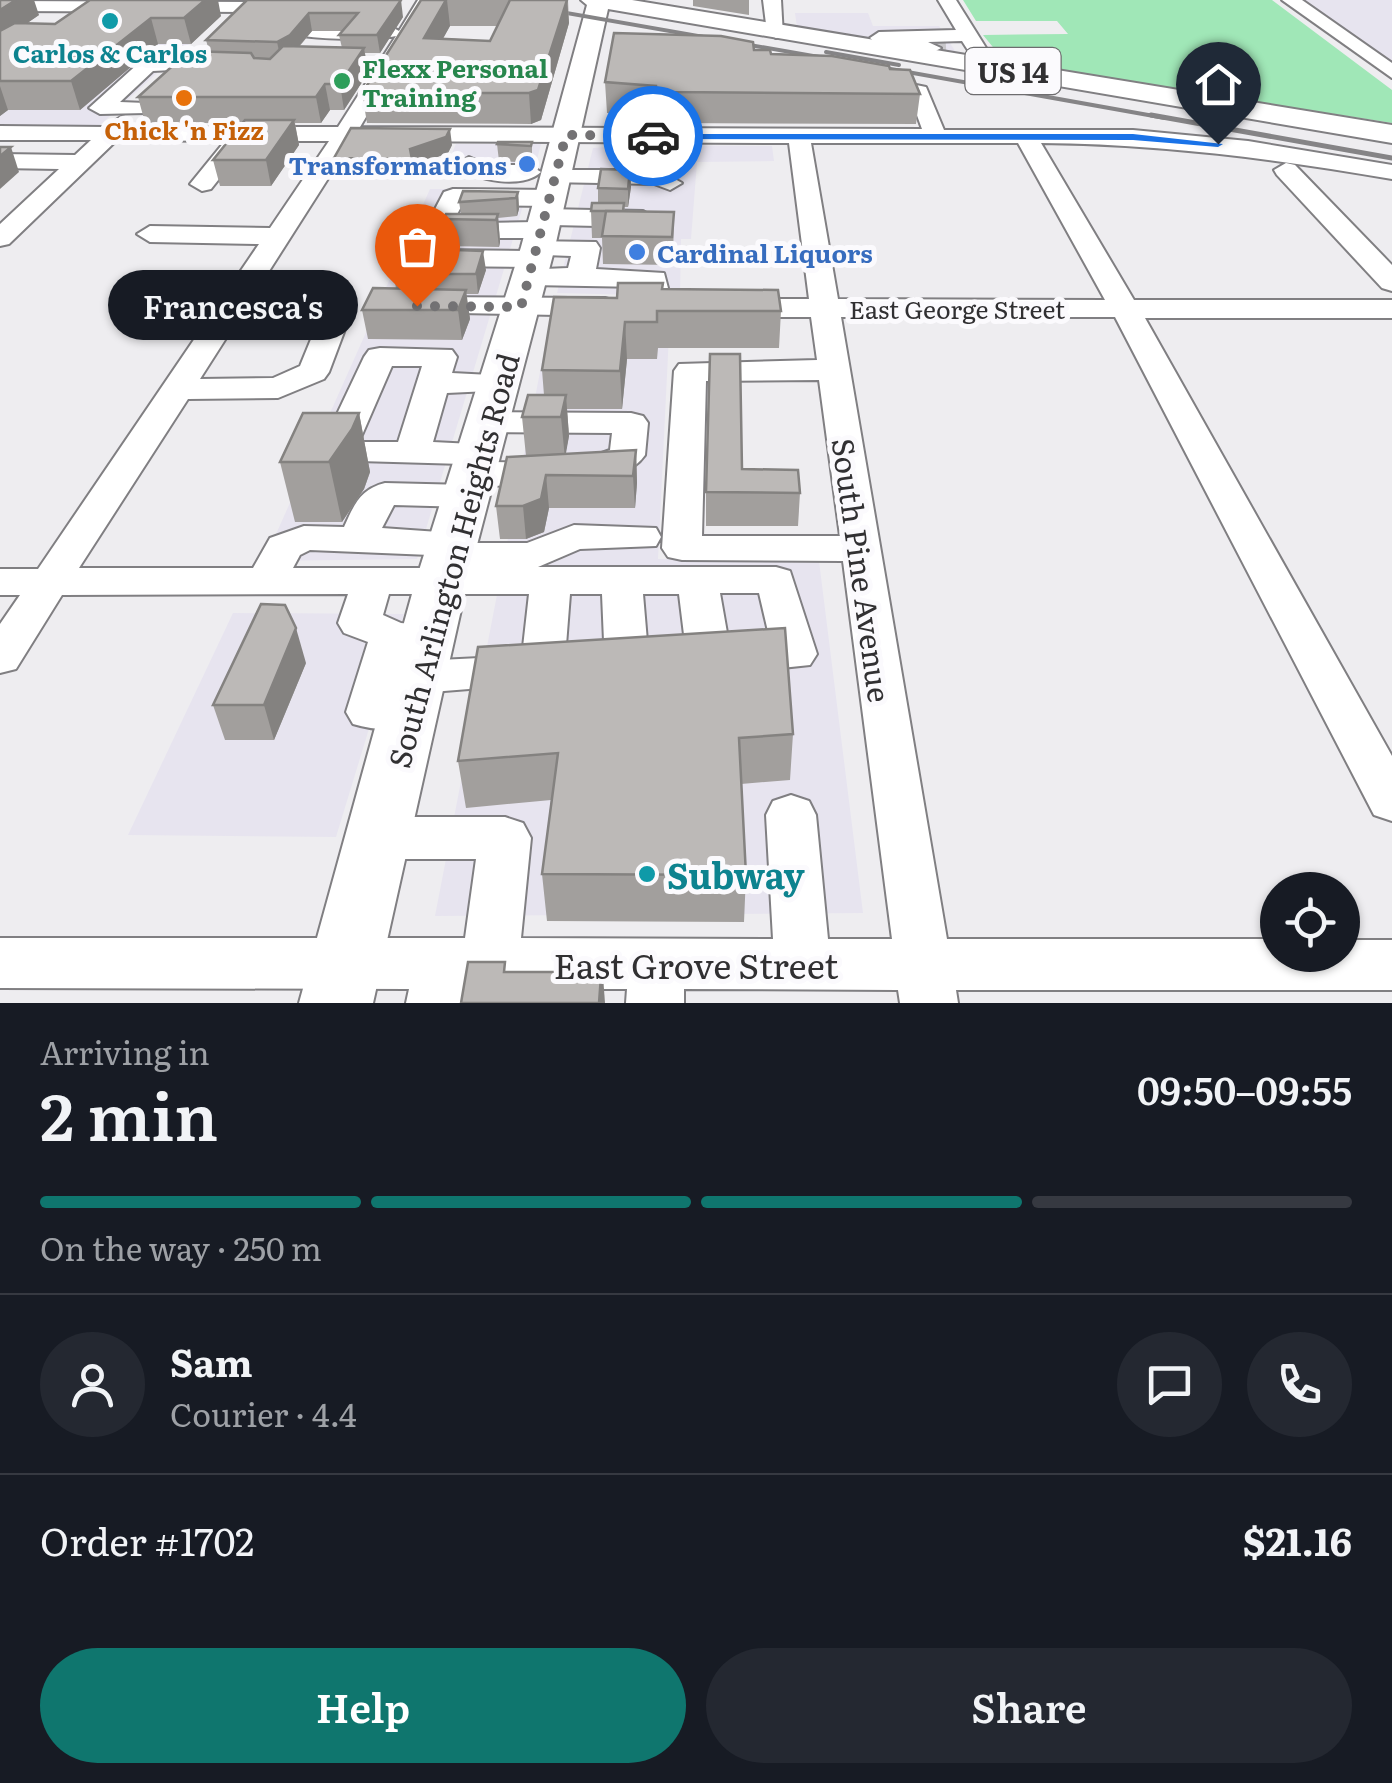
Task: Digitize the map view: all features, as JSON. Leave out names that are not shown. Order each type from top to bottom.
[{"type":"main road","name":"US 14","points":[[596,1],[776,32],[976,50],[1392,134]]},
{"type":"main road","name":"South Arlington Heights Road","points":[[341,983],[378,838],[411,666],[460,480],[545,236],[596,1]]},
{"type":"street","points":[[772,0],[776,32]]},
{"type":"street","points":[[1291,0],[1392,72]]},
{"type":"street","points":[[45,24],[76,3]]},
{"type":"street","points":[[0,6],[76,3],[310,7]]},
{"type":"street","points":[[250,4],[228,24],[405,35]]},
{"type":"street","points":[[950,4],[976,50]]},
{"type":"street","points":[[0,658],[277,236],[345,151],[379,63],[405,35],[418,5]]},
{"type":"street","points":[[303,50],[314,38],[405,35]]},
{"type":"street","points":[[879,38],[976,50],[885,42],[879,38]]},
{"type":"street","points":[[3,231],[138,108],[199,67],[206,45]]},
{"type":"street","points":[[138,108],[100,108],[148,64],[199,67]]},
{"type":"street","points":[[846,78],[919,91],[936,137]]},
{"type":"street","points":[[0,133],[243,134],[345,151],[764,126],[799,136],[1133,137],[1218,144],[1392,172]]},
{"type":"street","points":[[202,184],[243,134]]},
{"type":"street","name":"South Pine Avenue","points":[[799,136],[926,984]]},
{"type":"street","points":[[1026,137],[1125,309],[1392,801]]},
{"type":"street","points":[[0,162],[81,162]]},
{"type":"street","points":[[469,164],[482,172],[545,236]]},
{"type":"street","points":[[1286,170],[1392,282]]},
{"type":"street","points":[[382,306],[545,236],[660,178],[670,184]]},
{"type":"street","points":[[446,213],[453,198],[654,279],[658,308]]},
{"type":"street","points":[[545,236],[664,219]]},
{"type":"street","points":[[150,234],[277,236]]},
{"type":"street","name":"East George Street","points":[[545,236],[658,308],[1392,310]]},
{"type":"street","points":[[176,389],[278,388],[313,372],[334,325],[338,308],[332,302],[236,298]]},
{"type":"street","points":[[626,665],[460,480],[433,383],[441,357],[380,357],[355,413],[460,480],[533,556],[574,537],[642,537]]},
{"type":"street","points":[[833,370],[690,372],[682,548],[860,549]]},
{"type":"street","points":[[433,383],[460,480]]},
{"type":"street","points":[[266,582],[279,553],[289,543],[316,537],[358,539],[460,480],[630,423],[627,455],[601,468],[460,480],[372,583],[359,623],[380,629],[411,666],[626,665],[796,654],[776,580],[551,582]]},
{"type":"street","points":[[622,581],[626,665]]},
{"type":"street","points":[[626,665],[698,581]]},
{"type":"street","points":[[0,582],[372,583]]},
{"type":"street","points":[[791,815],[802,964]]},
{"type":"street","points":[[378,838],[505,838],[456,977]]},
{"type":"street","name":"East Grove Street","points":[[2,967],[341,983],[456,977],[656,984],[802,964],[926,984],[1392,965]]},
{"type":"shaded area","points":[[1303,0],[1392,0],[1392,62],[1391,62]]},
{"type":"shaded area","points":[[117,11],[225,11],[100,125],[0,125],[0,71]]},
{"type":"shaded area","points":[[795,13],[868,13],[873,26],[939,26],[957,54],[797,27]]},
{"type":"shaded area","points":[[456,144],[541,144],[533,174],[443,173]]},
{"type":"shaded area","points":[[772,146],[774,161],[697,162],[691,239],[681,239],[680,296],[557,293],[593,148]]},
{"type":"shaded area","points":[[430,189],[528,189],[417,559],[264,561]]},
{"type":"shaded area","points":[[670,314],[658,559],[819,561],[863,913],[435,916],[551,315]]},
{"type":"shaded area","points":[[233,613],[404,614],[336,837],[128,835]]},
{"type":"green space","points":[[963,0],[1272,0],[1392,90],[1392,123],[1006,63],[983,35],[1068,34],[1057,21],[976,21]]},
{"type":"building","points":[[0,0],[16,0],[0,10]]},
{"type":"building","points":[[90,0],[205,0],[184,18],[151,18],[71,81],[0,81],[0,31],[15,23],[55,24]]},
{"type":"building","points":[[247,0],[401,0],[377,35],[339,35],[358,13],[309,13],[290,35],[277,42],[206,40]]},
{"type":"building","points":[[421,0],[446,0],[424,38],[490,41],[510,0],[567,0],[538,90],[362,93]]},
{"type":"building","points":[[614,33],[721,36],[753,42],[754,50],[770,50],[771,54],[832,56],[910,70],[920,94],[669,92],[656,90],[656,86],[605,82]]},
{"type":"building","points":[[283,46],[364,48],[340,84],[325,84],[316,97],[138,97],[189,51],[251,53],[254,58],[270,59]]},
{"type":"building","points":[[245,120],[294,120],[266,160],[213,160]]},
{"type":"building","points":[[351,128],[450,129],[446,137],[410,149],[412,159],[334,158]]},
{"type":"building","points":[[498,142],[532,142],[531,146]]},
{"type":"building","points":[[601,169],[630,170],[628,189],[598,188]]},
{"type":"building","points":[[463,191],[518,192],[516,198],[459,202]]},
{"type":"building","points":[[592,203],[624,203],[623,211],[591,211]]},
{"type":"building","points":[[606,211],[674,212],[672,237],[602,236]]},
{"type":"building","points":[[446,214],[498,214],[496,220],[443,219]]},
{"type":"building","points":[[430,249],[483,251],[476,274],[394,274],[399,262],[425,262]]},
{"type":"building","points":[[618,283],[663,283],[662,289],[778,290],[781,311],[657,311],[657,322],[625,322],[620,371],[542,370],[554,297],[617,298]]},
{"type":"building","points":[[373,288],[466,290],[458,310],[362,310]]},
{"type":"building","points":[[710,354],[740,354],[742,469],[798,470],[800,493],[706,492]]},
{"type":"building","points":[[528,395],[566,395],[561,417],[522,417]]},
{"type":"building","points":[[303,413],[359,413],[329,462],[280,462]]},
{"type":"building","points":[[636,450],[633,476],[546,475],[541,499],[523,506],[496,506],[507,457]]},
{"type":"building","points":[[261,604],[285,605],[296,628],[264,705],[213,705]]},
{"type":"building","points":[[785,628],[793,734],[739,738],[746,875],[542,874],[558,753],[458,761],[478,647]]},
{"type":"building","points":[[468,962],[505,962],[504,972],[565,972],[566,962],[602,962],[599,1003],[461,1003]]},
{"type":"tunnel","points":[[931,48],[946,47]]},
{"type":"railway","points":[[492,0],[836,60]]},
{"type":"railway","points":[[826,52],[899,65]]},
{"type":"railway","points":[[885,68],[1165,118]]},
{"type":"railway","points":[[1151,115],[1392,158]]},
{"type":"way so far","points":[[417,306],[521,307],[566,135],[653,136]]},
{"type":"place","name":"Carlos & Carlos","points":[[110,21]]},
{"type":"place","name":"Flexx Personal Training","points":[[342,81]]},
{"type":"place","name":"Chick 'n Fizz","points":[[184,98]]},
{"type":"place","name":"Transformations","points":[[527,164]]},
{"type":"place","name":"Cardinal Liquors","points":[[637,252]]},
{"type":"place","name":"Francesca's","points":[[417,306]]},
{"type":"place","name":"Subway","points":[[647,874]]},
{"type":"route","points":[[653,136],[1133,137],[1218,144]]}]
